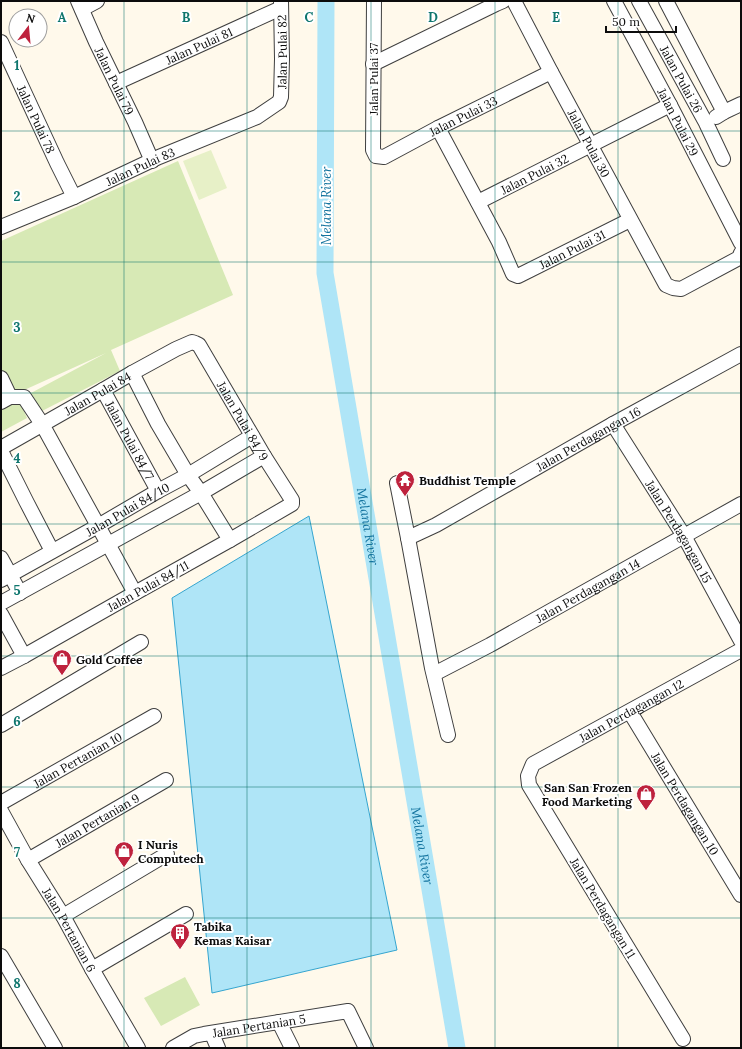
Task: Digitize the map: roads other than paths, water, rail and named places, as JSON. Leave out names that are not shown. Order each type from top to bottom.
[{"type":"street","points":[[80,5],[97,1]]},
{"type":"street","name":"Jalan Pulai 37","points":[[374,1],[373,150],[376,156]]},
{"type":"street","points":[[373,64],[503,1]]},
{"type":"street","name":"Jalan Pulai 30","points":[[514,1],[666,285],[681,289],[738,258],[741,253]]},
{"type":"street","name":"Jalan Pulai 29","points":[[614,1],[670,105],[741,243]]},
{"type":"street","name":"Jalan Pulai 26","points":[[638,1],[706,123],[723,159]]},
{"type":"street","points":[[666,1],[724,112]]},
{"type":"street","name":"Jalan Pulai 79","points":[[80,5],[152,161]]},
{"type":"street","name":"Jalan Pulai 81","points":[[116,83],[281,5]]},
{"type":"street","name":"Jalan Pulai 82","points":[[279,102],[281,97],[281,5]]},
{"type":"street","name":"Jalan Pulai 78","points":[[1,42],[74,197]]},
{"type":"street","name":"Jalan Pulai 33","points":[[376,156],[384,157],[438,128],[551,72]]},
{"type":"street","name":"Jalan Pulai 83","points":[[1,227],[74,197],[152,161],[257,117],[279,102]]},
{"type":"street","points":[[706,123],[741,104]]},
{"type":"street","name":"Jalan Pulai 32","points":[[478,202],[670,105]]},
{"type":"street","points":[[438,128],[478,202]]},
{"type":"street","name":"Jalan Pulai 31","points":[[478,202],[499,242],[513,274],[518,276],[630,220]]},
{"type":"street","name":"Jalan Pulai 84","points":[[1,449],[132,372],[176,349],[192,342],[195,343]]},
{"type":"street","name":"Jalan Pulai 84/9","points":[[195,343],[199,345],[252,436],[292,500]]},
{"type":"street","name":"Jalan Perdagangan 16","points":[[408,538],[436,525],[741,354]]},
{"type":"street","points":[[132,372],[158,424],[188,475],[230,540]]},
{"type":"street","points":[[1,378],[5,399],[24,398],[42,424],[135,593]]},
{"type":"street","name":"Jalan Pulai 84/7","points":[[103,390],[158,491]]},
{"type":"street","name":"Jalan Perdagangan 15","points":[[614,424],[684,536],[741,641]]},
{"type":"street","name":"Jalan Pulai 84/10","points":[[6,578],[188,475],[252,436]]},
{"type":"street","points":[[1,449],[52,551]]},
{"type":"street","points":[[1,603],[201,493],[264,456]]},
{"type":"street","points":[[397,483],[432,668],[448,735]]},
{"type":"street","name":"Jalan Pulai 84/11","points":[[1,668],[230,540],[292,504],[292,500]]},
{"type":"street","name":"Jalan Perdagangan 14","points":[[434,674],[490,645],[741,504]]},
{"type":"street","points":[[1,558],[6,578],[20,593]]},
{"type":"street","points":[[1,614],[24,656]]},
{"type":"street","points":[[1,725],[141,642]]},
{"type":"street","name":"Jalan Perdagangan 12","points":[[528,776],[532,764],[630,712],[741,650]]},
{"type":"street","name":"Jalan Perdagangan 10","points":[[630,712],[741,895]]},
{"type":"street","name":"Jalan Pertanian 10","points":[[1,802],[154,716]]},
{"type":"street","name":"Jalan Perdagangan 11","points":[[528,776],[529,785],[683,1040]]},
{"type":"street","name":"Jalan Pertanian 9","points":[[28,860],[166,780]]},
{"type":"street","name":"Jalan Pertanian 6","points":[[1,811],[138,1048]]},
{"type":"street","points":[[63,916],[167,854]]},
{"type":"street","points":[[92,969],[186,914]]},
{"type":"street","points":[[1,956],[55,1048]]},
{"type":"street","name":"Jalan Pertanian 5","points":[[173,1048],[194,1036],[348,1011],[366,1048]]},
{"type":"street","points":[[279,1022],[292,1048]]},
{"type":"street","points":[[212,1034],[218,1048]]},
{"type":"water","points":[[309,516],[397,950],[212,993],[172,598]]},
{"type":"waterway","name":"Melana River","points":[[326,1],[325,273],[457,1048]]},
{"type":"place","name":"Buddhist Temple","points":[[405,497]]},
{"type":"place","name":"Gold Coffee","points":[[62,676]]},
{"type":"place","name":"San San Frozen Food Marketing","points":[[646,811]]},
{"type":"place","name":"I Nuris Computech","points":[[124,868]]},
{"type":"place","name":"Tabika Kemas Kaisar","points":[[180,950]]}]
